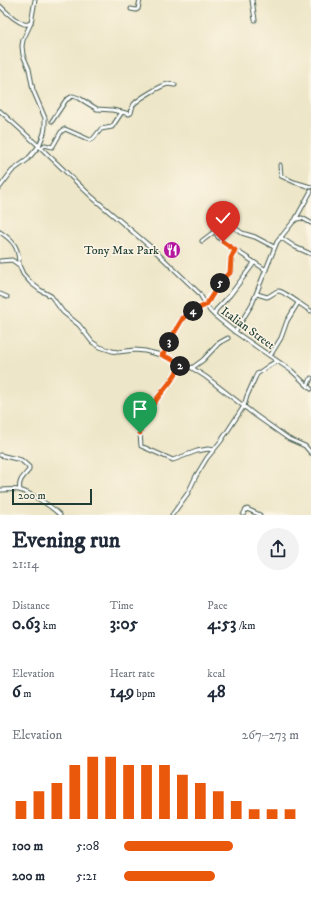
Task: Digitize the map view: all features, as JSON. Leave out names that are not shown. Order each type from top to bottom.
[{"type":"street","points":[[35,0],[31,23],[23,40],[22,46],[29,69],[33,90],[45,118],[44,133],[40,147]]},
{"type":"street","points":[[131,9],[138,9],[140,0]]},
{"type":"street","points":[[252,0],[255,20]]},
{"type":"street","points":[[0,6],[8,14],[24,24],[31,23]]},
{"type":"street","points":[[52,120],[66,100],[73,96],[97,109],[112,110],[130,114],[134,105],[152,92],[168,84],[175,85]]},
{"type":"street","name":"Italian Street","points":[[0,111],[77,183],[153,249],[194,288],[199,293],[210,312],[235,332],[292,371],[311,389]]},
{"type":"street","points":[[0,187],[12,171],[27,160],[40,147],[46,145],[52,147],[61,132],[65,129],[90,140],[93,139],[101,129],[112,127],[122,112]]},
{"type":"street","points":[[280,165],[281,176],[311,187]]},
{"type":"street","points":[[235,332],[257,294],[274,247],[280,237],[295,220],[311,191]]},
{"type":"street","points":[[295,220],[302,218],[311,222]]},
{"type":"street","points":[[202,241],[225,223],[229,223],[242,233],[255,237],[274,247]]},
{"type":"street","points":[[215,231],[220,240],[266,270]]},
{"type":"street","points":[[0,232],[8,237],[15,245],[18,252],[19,265],[23,274],[31,283],[51,296],[63,312],[74,320],[92,342],[100,347],[112,351],[125,352],[135,350],[162,355],[192,368],[267,424],[304,446],[311,453]]},
{"type":"street","points":[[280,237],[295,247],[311,254]]},
{"type":"street","points":[[162,355],[164,354],[171,338],[183,318],[190,312],[206,305],[223,278],[230,273],[231,258],[235,250]]},
{"type":"street","points":[[0,262],[12,260],[19,265]]},
{"type":"street","points":[[214,315],[216,310],[230,295],[254,263]]},
{"type":"street","points":[[257,294],[267,297],[280,291],[291,296],[298,303],[311,311]]},
{"type":"street","points":[[0,294],[7,298]]},
{"type":"street","points":[[270,356],[281,338],[287,321],[298,303]]},
{"type":"street","points":[[192,368],[203,360],[219,343],[228,338]]},
{"type":"street","points":[[172,515],[188,493],[209,455],[221,441],[244,406],[254,378],[270,364],[277,361]]},
{"type":"street","points":[[182,364],[141,420],[141,446],[173,460],[197,451],[208,449],[214,450]]},
{"type":"street","points":[[308,386],[311,378]]},
{"type":"street","points":[[0,455],[21,460],[29,467],[29,470],[21,479],[19,485],[20,490]]},
{"type":"street","points":[[0,490],[20,490],[45,503],[55,513],[60,515]]},
{"type":"street","points":[[243,515],[244,511],[248,510],[260,515]]},
{"type":"place","name":"Tony Max Park","points":[[172,250]]},
{"type":"route","points":[[140,433],[141,420],[182,364],[162,355],[164,354],[178,325],[187,314],[206,305],[223,278],[230,274],[231,256],[235,250],[223,242]]}]
